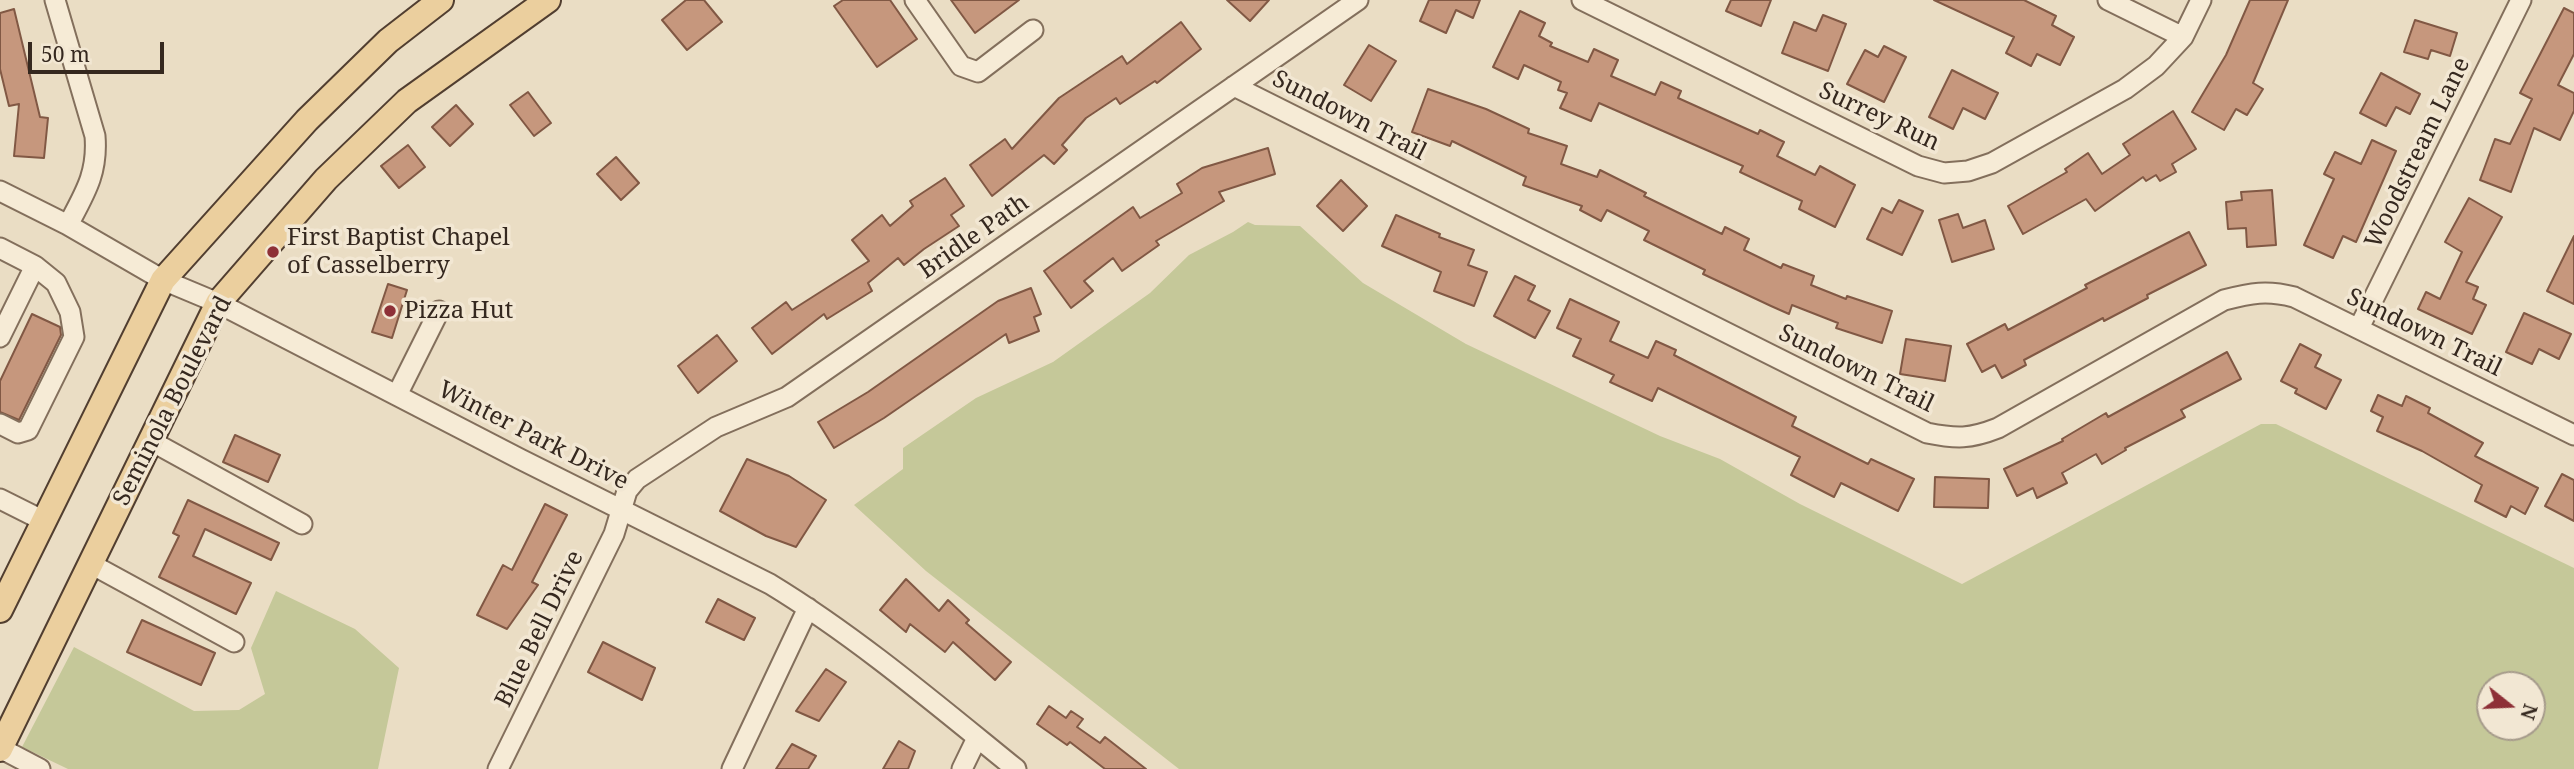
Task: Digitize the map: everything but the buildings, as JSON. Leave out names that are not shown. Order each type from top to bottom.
[{"type":"main road","points":[[0,610],[163,279],[307,120],[388,40],[441,0]]},
{"type":"main road","name":"Seminola Boulevard","points":[[0,749],[218,303],[326,179],[407,101],[548,0]]},
{"type":"street","points":[[55,0],[95,136],[96,156],[92,179],[68,225]]},
{"type":"street","points":[[915,0],[961,66],[970,71],[978,72],[1033,30]]},
{"type":"street","name":"Bridle Path","points":[[620,508],[627,491],[637,479],[716,427],[787,397],[1358,0]]},
{"type":"street","name":"Surrey Run","points":[[1582,0],[1918,166],[1944,173],[1968,171],[1992,163],[2125,89],[2156,65],[2183,37],[2201,0]]},
{"type":"street","points":[[2108,0],[2183,37]]},
{"type":"street","name":"Woodstream Lane","points":[[2359,328],[2521,0]]},
{"type":"street","name":"Sundown Trail","points":[[1234,86],[1927,433],[1952,438],[1974,438],[1998,428],[2224,300],[2272,291],[2294,297],[2572,429]]},
{"type":"street","name":"Winter Park Drive","points":[[0,191],[68,225],[163,279],[218,303],[770,584],[808,608],[1016,769]]},
{"type":"street","points":[[0,248],[35,266],[55,283],[70,312],[74,337],[28,430],[18,433],[2,429]]},
{"type":"street","points":[[0,337],[35,266]]},
{"type":"street","points":[[397,395],[439,311]]},
{"type":"street","points":[[151,441],[302,524]]},
{"type":"street","points":[[0,499],[44,521]]},
{"type":"street","name":"Blue Bell Drive","points":[[498,769],[614,534],[620,508]]},
{"type":"street","points":[[90,565],[234,642]]},
{"type":"street","points":[[732,769],[808,608]]},
{"type":"street","points":[[962,769],[977,738]]},
{"type":"street","points":[[0,749],[40,769]]},
{"type":"green space","points":[[1248,222],[1255,225],[1300,226],[1363,283],[1466,344],[1660,436],[1720,459],[1800,504],[1962,584],[2261,424],[2276,424],[2574,568],[2574,769],[1179,769],[926,571],[854,505],[903,469],[903,448],[976,398],[1053,362],[1150,293],[1189,255]]},
{"type":"green space","points":[[276,591],[355,629],[399,668],[378,769],[68,769],[22,747],[74,647],[194,711],[239,710],[265,694],[251,648]]},
{"type":"place","name":"First Baptist Chapel of Casselberry","points":[[273,252]]},
{"type":"place","name":"Pizza Hut","points":[[390,311]]}]
